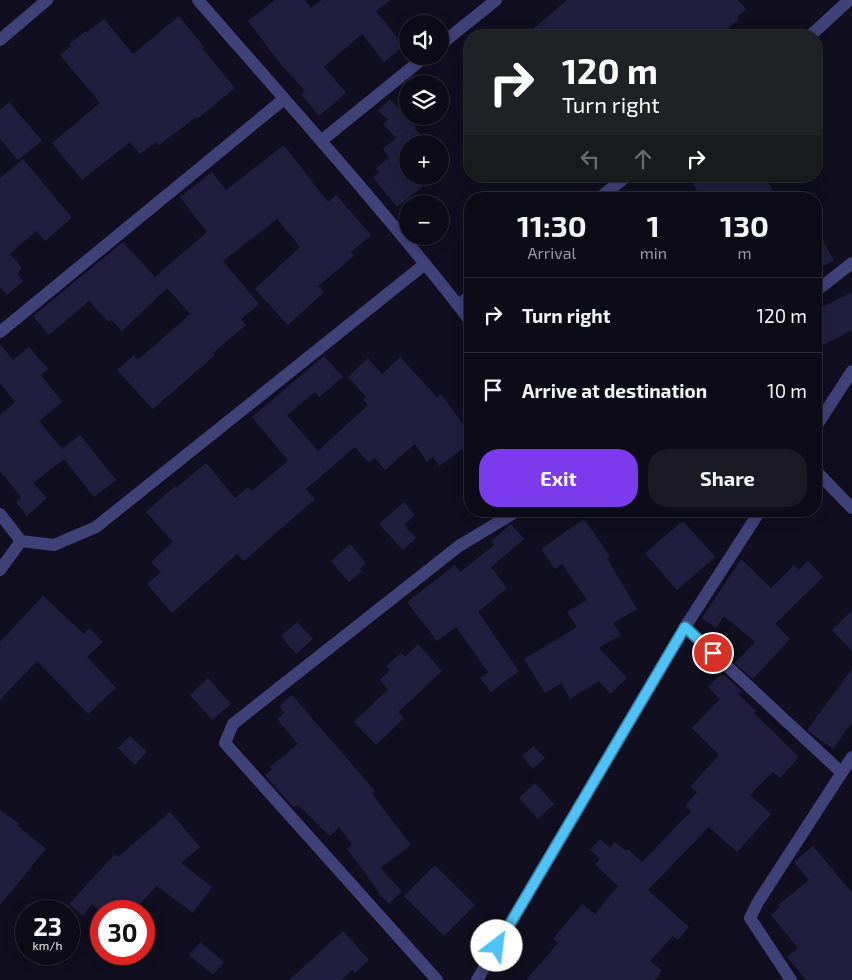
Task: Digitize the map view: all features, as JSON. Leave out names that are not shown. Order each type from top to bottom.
[{"type":"street","points":[[0,40],[47,0]]},
{"type":"street","points":[[198,0],[322,140],[464,313]]},
{"type":"street","points":[[449,38],[496,0]]},
{"type":"street","points":[[816,30],[849,0]]},
{"type":"street","points":[[322,140],[415,65]]},
{"type":"street","points":[[0,332],[284,99]]},
{"type":"street","points":[[607,192],[619,182]]},
{"type":"street","points":[[822,287],[852,263]]},
{"type":"street","points":[[0,514],[21,542],[54,545],[96,527],[425,264]]},
{"type":"street","points":[[458,305],[464,300]]},
{"type":"street","points":[[822,417],[852,371]]},
{"type":"street","points":[[822,477],[852,508]]},
{"type":"street","points":[[438,980],[225,743],[233,724],[460,546],[507,517]]},
{"type":"street","points":[[477,980],[685,627],[756,517]]},
{"type":"street","points":[[0,570],[21,542]]},
{"type":"street","points":[[685,627],[841,772]]},
{"type":"street","points":[[792,980],[750,918],[758,902],[841,772],[852,758]]},
{"type":"building","points":[[275,0],[305,0],[311,8],[322,0],[391,0],[376,11],[399,40],[399,50],[384,62],[362,34],[324,67],[346,93],[319,116],[301,94],[305,91],[279,62],[248,21]]},
{"type":"building","points":[[567,0],[738,0],[746,9],[737,17],[739,19],[726,30],[532,30]]},
{"type":"building","points":[[179,16],[235,88],[197,119],[196,117],[159,145],[156,142],[140,154],[130,142],[82,180],[52,143],[100,103],[60,55],[71,46],[69,44],[104,19],[133,54]]},
{"type":"building","points":[[390,99],[399,108],[399,125],[415,125],[420,135],[399,135],[399,185],[425,185],[412,195],[399,195],[399,205],[397,207],[373,177],[379,172],[376,168],[389,158],[383,149],[396,138],[383,124],[388,120],[378,110]]},
{"type":"building","points":[[9,102],[42,141],[18,160],[0,139],[0,110]]},
{"type":"building","points":[[284,145],[328,202],[336,195],[371,235],[351,252],[354,256],[318,286],[324,292],[288,325],[255,289],[300,247],[277,219],[223,261],[259,304],[241,319],[246,325],[153,409],[117,370],[134,355],[138,360],[190,314],[167,288],[122,331],[111,320],[109,322],[89,301],[49,335],[33,316],[123,242],[155,277],[207,232],[180,197],[212,172],[226,190]]},
{"type":"building","points":[[23,159],[72,218],[45,241],[36,231],[10,254],[22,268],[17,273],[23,281],[7,295],[0,289],[0,178]]},
{"type":"building","points":[[692,182],[768,182],[773,192],[697,192]]},
{"type":"building","points":[[822,239],[834,260],[822,267]]},
{"type":"building","points":[[852,292],[852,330],[822,345],[822,307]]},
{"type":"building","points":[[0,344],[13,360],[29,347],[48,369],[41,375],[62,402],[39,421],[62,449],[80,435],[116,480],[94,497],[64,459],[33,483],[47,498],[27,516],[16,502],[21,497],[0,471],[0,415],[15,402],[0,383]]},
{"type":"building","points":[[324,356],[343,377],[319,397],[315,392],[287,415],[318,451],[368,405],[363,400],[366,397],[348,377],[368,358],[382,374],[400,357],[437,397],[441,394],[464,426],[464,447],[439,466],[433,457],[427,462],[415,444],[385,470],[375,458],[369,463],[355,447],[306,489],[315,499],[244,561],[237,554],[172,613],[147,584],[161,572],[151,562],[173,542],[146,512],[175,486],[176,488],[206,463],[235,498],[248,487],[252,491],[288,461],[252,417]]},
{"type":"building","points":[[404,502],[415,515],[404,525],[416,538],[403,550],[379,524]]},
{"type":"building","points":[[584,519],[610,556],[607,558],[637,609],[613,623],[621,635],[599,648],[627,678],[610,694],[599,681],[570,699],[561,683],[545,693],[524,659],[577,627],[567,612],[587,600],[562,564],[555,569],[541,549]]},
{"type":"building","points":[[683,521],[715,557],[677,590],[645,553]]},
{"type":"building","points":[[511,524],[524,539],[491,567],[507,588],[478,612],[519,671],[491,692],[480,678],[488,672],[456,627],[437,641],[407,602],[455,565],[460,572],[494,545],[491,541]]},
{"type":"building","points":[[350,544],[366,563],[360,569],[362,571],[349,582],[331,561]]},
{"type":"building","points":[[741,559],[771,588],[794,565],[799,570],[808,561],[823,577],[775,624],[790,639],[753,679],[735,663],[755,642],[724,616],[716,628],[702,618]]},
{"type":"building","points":[[43,596],[84,634],[89,628],[103,642],[87,657],[116,688],[88,714],[37,661],[0,700],[0,642]]},
{"type":"building","points":[[852,610],[852,651],[832,630]]},
{"type":"building","points":[[297,622],[313,639],[296,654],[281,636]]},
{"type":"building","points":[[418,644],[442,671],[398,712],[404,718],[376,745],[354,722],[388,689],[380,680],[390,670],[386,666],[401,653],[405,657]]},
{"type":"building","points":[[852,669],[852,722],[833,749],[807,730]]},
{"type":"building","points":[[721,674],[742,691],[738,694],[756,711],[754,713],[799,757],[780,778],[773,772],[750,795],[771,814],[737,852],[709,827],[648,890],[689,927],[678,940],[673,936],[650,961],[662,970],[655,980],[526,980],[558,943],[553,939],[582,904],[595,914],[618,886],[595,864],[600,859],[590,850],[600,839],[610,848],[615,842],[626,851],[628,849],[642,862],[691,811],[685,806],[697,792],[690,787],[719,755],[692,728],[720,699],[708,687]]},
{"type":"building","points":[[208,678],[231,704],[212,720],[190,695]]},
{"type":"building","points":[[292,695],[375,791],[372,794],[411,845],[380,868],[402,891],[389,904],[378,893],[347,849],[352,844],[339,827],[330,836],[298,805],[294,808],[265,775],[272,770],[270,767],[298,744],[277,719],[284,713],[279,706]]},
{"type":"building","points":[[130,736],[147,752],[135,765],[118,748]]},
{"type":"building","points":[[534,746],[545,758],[533,769],[522,756]]},
{"type":"building","points":[[535,783],[554,804],[538,819],[519,798]]},
{"type":"building","points":[[0,810],[20,824],[18,826],[46,849],[0,905]]},
{"type":"building","points":[[170,812],[200,847],[181,863],[212,887],[193,913],[157,886],[144,900],[90,900],[90,907],[83,916],[80,913],[80,900],[73,900],[115,854],[118,857]]},
{"type":"building","points":[[813,846],[852,893],[852,980],[806,980],[787,957],[798,948],[771,915],[780,907],[778,905],[809,880],[794,862]]},
{"type":"building","points":[[435,865],[475,905],[444,936],[404,896]]},
{"type":"building","points":[[343,931],[369,960],[355,973],[352,970],[341,980],[289,980]]},
{"type":"building","points":[[200,942],[224,962],[213,975],[189,955]]},
{"type":"route","points":[[497,946],[685,627],[713,653]]}]
